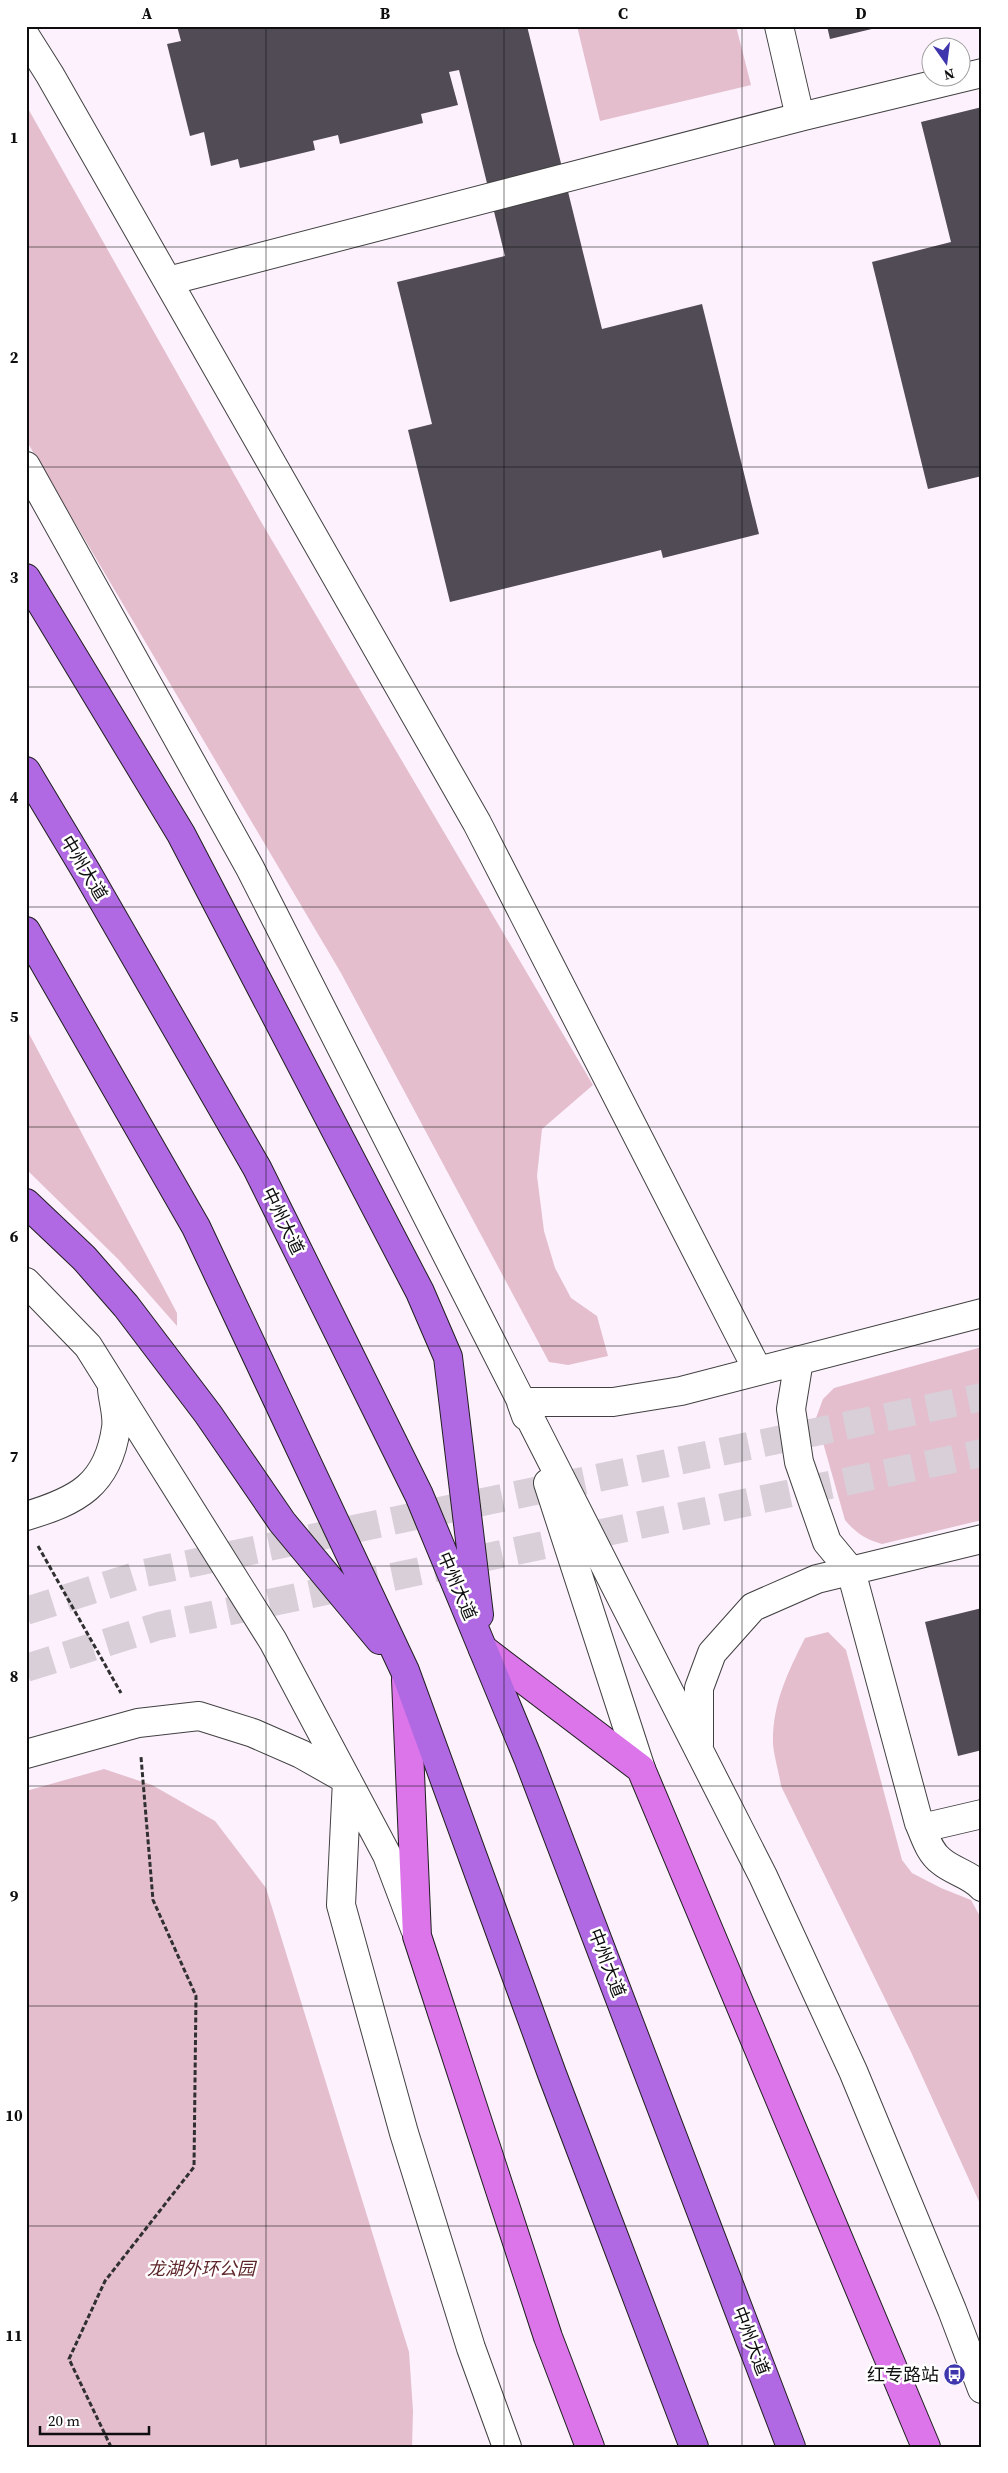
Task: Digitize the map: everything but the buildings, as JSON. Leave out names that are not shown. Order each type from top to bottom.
[{"type":"highway","points":[[26,578],[180,834],[420,1292],[448,1357],[483,1649]]},
{"type":"highway","name":"中州大道","points":[[26,771],[86,871],[257,1168],[419,1495],[528,1758],[791,2447]]},
{"type":"highway","points":[[26,931],[196,1227],[405,1671],[552,2074],[694,2447]]},
{"type":"highway","points":[[26,1203],[84,1258],[126,1306],[208,1414],[282,1522],[405,1671]]},
{"type":"main road","points":[[483,1649],[641,1769],[926,2447]]},
{"type":"main road","points":[[405,1671],[417,1936],[548,2337],[590,2447]]},
{"type":"street","points":[[778,26],[800,117]]},
{"type":"street","points":[[26,36],[478,822],[758,1371]]},
{"type":"street","points":[[168,281],[800,117],[982,72]]},
{"type":"street","points":[[26,466],[250,868],[763,1876],[853,2070],[952,2310],[982,2389]]},
{"type":"street","points":[[26,1282],[88,1346],[273,1640],[387,1855],[417,1936]]},
{"type":"street","points":[[521,1402],[613,1402],[681,1390],[982,1313]]},
{"type":"street","points":[[799,1360],[791,1409],[799,1462],[827,1542],[851,1571],[922,1828],[932,1852],[941,1862],[968,1874],[982,1887]]},
{"type":"street","points":[[26,1516],[56,1507],[89,1488],[108,1460],[116,1426],[111,1382]]},
{"type":"street","points":[[521,1402],[641,1769]]},
{"type":"street","points":[[699,1749],[700,1688],[712,1653],[753,1608],[817,1579],[982,1539]]},
{"type":"street","points":[[26,1754],[50,1745],[138,1723],[199,1716],[277,1743],[348,1780]]},
{"type":"street","points":[[348,1780],[341,1905],[404,2133],[471,2348],[507,2447]]},
{"type":"street","points":[[922,1828],[982,1814]]},
{"type":"path","points":[[36,1543],[138,1723],[153,1900],[196,1996],[194,2167],[105,2281],[69,2359],[111,2447]]},
{"type":"green space","points":[[577,26],[736,26],[751,85],[600,121]]},
{"type":"green space","points":[[26,105],[260,520],[593,1085],[542,1129],[537,1176],[544,1231],[555,1268],[571,1298],[597,1316],[608,1356],[568,1365],[549,1362],[341,973],[26,440]]},
{"type":"green space","points":[[26,1028],[177,1313],[177,1326],[118,1259],[26,1169]]},
{"type":"green space","points":[[982,1347],[982,1520],[882,1544],[861,1535],[845,1520],[816,1418],[823,1399],[834,1388]]},
{"type":"green space","points":[[828,1632],[846,1650],[902,1860],[912,1873],[941,1888],[971,1900],[982,1920],[982,2208],[911,2052],[781,1786],[773,1744],[773,1729],[778,1702],[787,1676],[805,1638]]},
{"type":"green space","name":"龙湖外环公园","points":[[104,1769],[152,1785],[215,1821],[266,1888],[409,2352],[413,2411],[412,2447],[26,2447],[26,1791]]},
{"type":"tunnel","points":[[26,1611],[145,1573],[982,1397]]},
{"type":"tunnel","points":[[26,1668],[159,1626],[982,1453]]},
{"type":"place","name":"红专路站","points":[[955,2375]]}]
